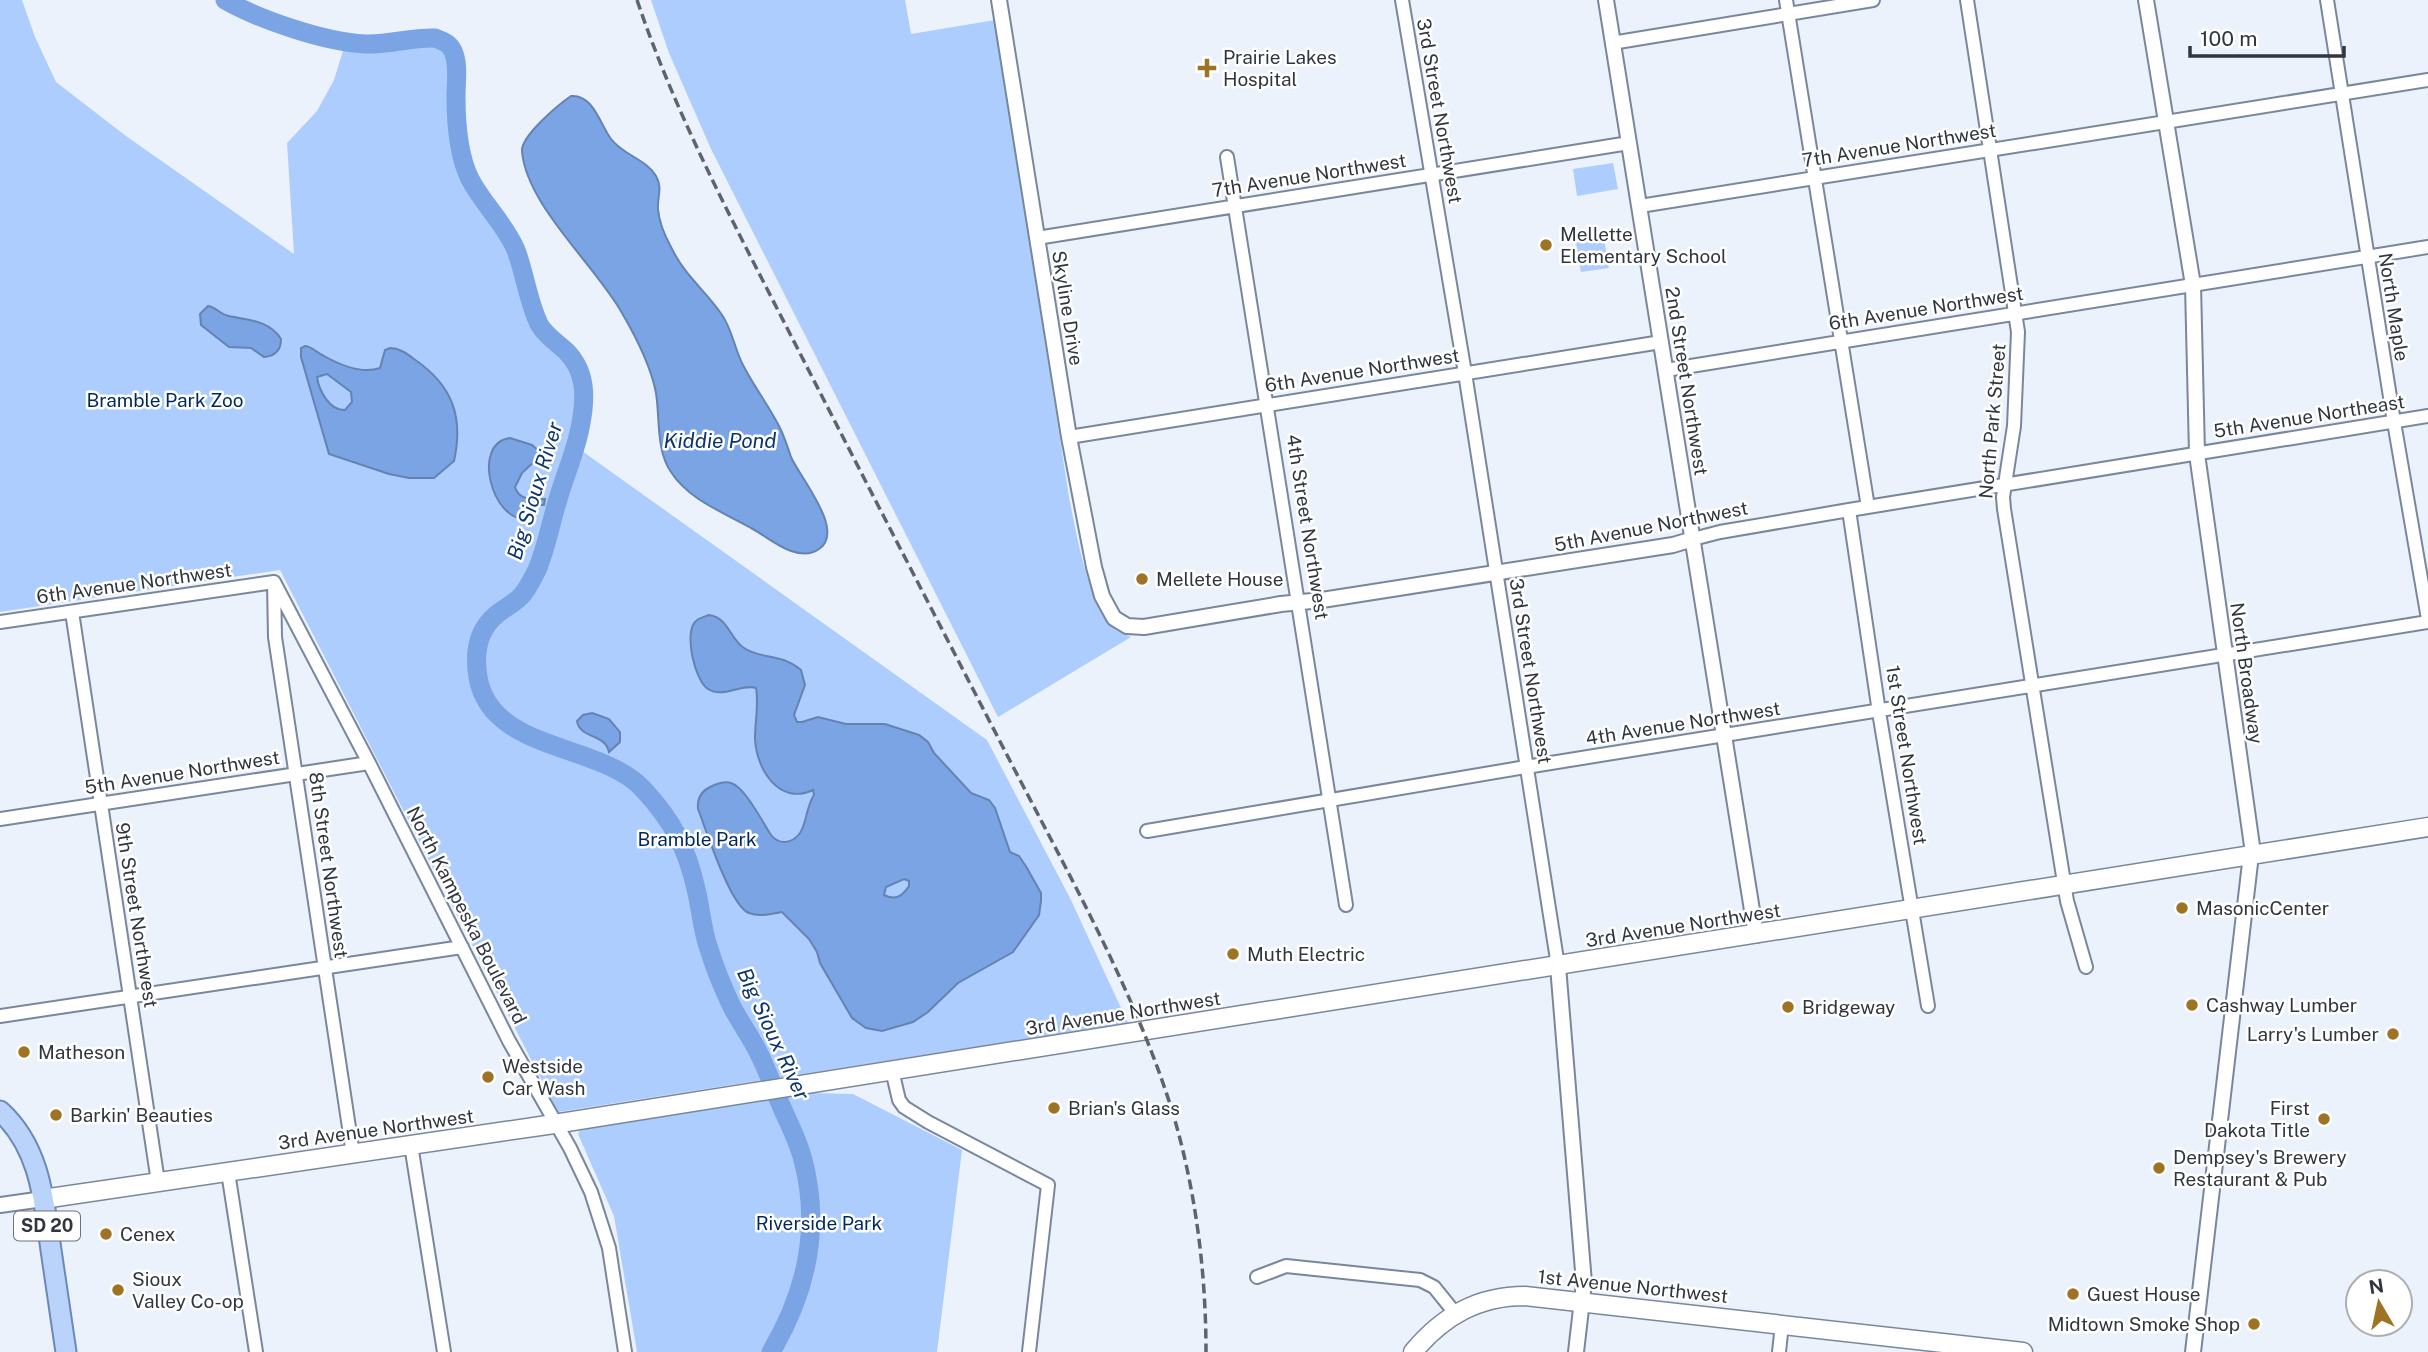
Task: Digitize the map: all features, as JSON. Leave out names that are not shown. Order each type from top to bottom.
[{"type":"main road","name":"3rd Avenue Northwest","points":[[43,1199],[554,1124],[2428,827]]},
{"type":"main road","name":"SD 20","points":[[0,1111],[26,1142],[37,1168],[66,1352]]},
{"type":"main road","name":"1st Avenue Northwest","points":[[1455,1313],[1502,1297],[1533,1296],[1983,1350],[2023,1352]]},
{"type":"main road","points":[[1413,1352],[1455,1313]]},
{"type":"street","name":"Skyline Drive","points":[[999,0],[1069,437],[1094,567],[1102,596],[1114,618]]},
{"type":"street","name":"3rd Street Northwest","points":[[1402,0],[1465,373],[1558,966],[1583,1274],[1583,1301],[1576,1352]]},
{"type":"street","name":"2nd Street Northwest","points":[[1605,0],[1756,935]]},
{"type":"street","points":[[1786,0],[1868,507]]},
{"type":"street","points":[[1612,43],[1873,0]]},
{"type":"street","name":"North Park Street","points":[[1967,0],[1992,149],[2019,350],[2014,426],[2004,509],[2065,885],[2071,917],[2086,967]]},
{"type":"street","name":"North Broadway","points":[[2146,0],[2193,285],[2197,454],[2250,824],[2252,856],[2193,1352]]},
{"type":"street","name":"North Maple","points":[[2327,0],[2393,422],[2428,620]]},
{"type":"street","name":"7th Avenue Northwest","points":[[1640,206],[2428,80]]},
{"type":"street","name":"7th Avenue Northwest","points":[[1037,238],[1629,143]]},
{"type":"street","name":"4th Street Northwest","points":[[1227,157],[1346,905]]},
{"type":"street","name":"6th Avenue Northwest","points":[[1666,370],[2428,247]]},
{"type":"street","name":"6th Avenue Northwest","points":[[1069,437],[1661,342]]},
{"type":"street","name":"5th Avenue Northeast","points":[[2197,454],[2428,416]]},
{"type":"street","name":"5th Avenue Northwest","points":[[1114,618],[1127,626],[1144,627],[1673,545],[1720,532],[2197,454]]},
{"type":"street","name":"1st Street Northwest","points":[[1849,510],[1879,712],[1928,1006]]},
{"type":"street","name":"6th Avenue Northwest","points":[[0,622],[274,582]]},
{"type":"street","name":"North Kampeska Boulevard","points":[[274,582],[554,1124],[581,1171],[601,1218],[609,1248],[625,1352]]},
{"type":"street","name":"8th Street Northwest","points":[[274,582],[275,637],[353,1154]]},
{"type":"street","name":"9th Street Northwest","points":[[72,612],[158,1182]]},
{"type":"street","name":"4th Avenue Northwest","points":[[1147,831],[2428,620]]},
{"type":"street","name":"5th Avenue Northwest","points":[[0,819],[369,763]]},
{"type":"street","points":[[0,1016],[462,947]]},
{"type":"street","points":[[892,1070],[899,1100],[904,1107],[1048,1185],[1029,1352]]},
{"type":"street","points":[[411,1145],[444,1352]]},
{"type":"street","points":[[228,1172],[256,1352]]},
{"type":"street","name":"3rd Avenue Northwest","points":[[0,1205],[43,1199]]},
{"type":"street","points":[[1257,1277],[1286,1266],[1420,1280],[1434,1287],[1455,1313]]},
{"type":"street","points":[[1779,1352],[1782,1324]]},
{"type":"green space","name":"Bramble Park","points":[[0,0],[22,0],[35,37],[56,82],[126,136],[294,254],[287,143],[317,111],[334,80],[346,41],[383,43],[433,37],[446,42],[455,54],[458,135],[469,175],[508,234],[542,328],[574,361],[583,384],[583,409],[575,446],[987,740],[1070,898],[1128,1023],[558,1112],[280,570],[0,612]]},
{"type":"green space","points":[[651,0],[905,0],[911,34],[995,20],[1069,497],[1080,548],[1091,587],[1106,619],[1116,630],[1131,637],[998,717],[711,149],[669,53]]},
{"type":"green space","points":[[1613,163],[1618,189],[1577,196],[1573,169]]},
{"type":"green space","points":[[1603,233],[1609,268],[1581,272],[1575,237]]},
{"type":"green space","name":"Riverside Park","points":[[811,1093],[853,1094],[962,1150],[937,1352],[637,1352],[614,1216],[578,1134],[581,1128]]},
{"type":"water","name":"Kiddie Pond","points":[[571,96],[585,100],[595,111],[611,139],[646,165],[656,176],[659,214],[669,243],[682,266],[724,318],[743,365],[777,422],[791,457],[824,518],[826,541],[816,551],[802,553],[786,549],[707,504],[678,482],[666,464],[654,383],[638,342],[610,295],[549,214],[526,172],[522,151],[527,137]]},
{"type":"water","points":[[208,306],[226,315],[264,324],[281,339],[279,349],[264,357],[251,348],[229,347],[201,325],[200,314]]},
{"type":"water","points":[[308,347],[337,363],[366,370],[380,368],[385,350],[390,348],[411,357],[438,380],[452,403],[457,430],[454,461],[434,478],[409,478],[329,454],[301,357],[301,348]],"holes":[[[327,374],[351,392],[352,402],[345,410],[335,407],[326,399],[317,377]]]},
{"type":"water","points":[[510,438],[532,445],[540,452],[540,456],[522,473],[515,487],[523,497],[545,499],[544,505],[538,505],[526,519],[514,516],[504,508],[491,481],[491,453],[498,443]]},
{"type":"water","points":[[709,615],[721,620],[744,648],[778,658],[801,670],[805,685],[794,715],[797,722],[818,717],[846,724],[885,724],[919,735],[928,742],[934,753],[971,793],[989,800],[995,808],[1010,852],[1019,856],[1041,893],[1039,915],[1013,952],[958,983],[928,1012],[913,1022],[882,1031],[866,1028],[852,1018],[809,939],[782,912],[761,915],[749,913],[734,897],[698,809],[699,799],[704,791],[723,783],[736,786],[748,798],[771,835],[786,842],[800,833],[814,795],[813,790],[801,794],[780,789],[765,772],[756,750],[756,688],[714,692],[703,684],[692,657],[691,636],[695,622]],"holes":[[[904,879],[909,881],[907,890],[898,897],[884,895],[886,887]]]},
{"type":"water","points":[[592,713],[609,719],[620,732],[620,742],[609,752],[603,742],[579,727],[577,721],[583,715]]},
{"type":"waterway","name":"Big Sioux River","points":[[225,0],[274,22],[331,39],[374,44],[435,38],[448,44],[453,51],[457,67],[457,128],[466,170],[516,250],[539,324],[573,359],[581,375],[584,394],[577,442],[537,570],[523,593],[496,615],[481,635],[476,659],[478,677],[487,701],[503,720],[524,733],[624,774],[643,789],[670,823],[683,848],[717,971],[732,1007],[765,1067],[798,1145],[808,1185],[811,1210],[807,1259],[793,1307],[771,1352]]},
{"type":"railway","points":[[637,0],[686,124],[724,205],[1075,886],[1140,1024],[1174,1117],[1194,1204],[1202,1263],[1206,1352]]},
{"type":"place","name":"Prairie Lakes Hospital","points":[[1207,68]]},
{"type":"place","name":"Mellette Elementary School","points":[[1546,245]]},
{"type":"place","name":"Mellete House","points":[[1142,579]]},
{"type":"place","name":"MasonicCenter","points":[[2182,908]]},
{"type":"place","name":"Muth Electric","points":[[1233,954]]},
{"type":"place","name":"Cashway Lumber","points":[[2192,1005]]},
{"type":"place","name":"Bridgeway","points":[[1788,1007]]},
{"type":"place","name":"Larry's Lumber","points":[[2393,1034]]},
{"type":"place","name":"Matheson","points":[[24,1052]]},
{"type":"place","name":"Westside Car Wash","points":[[488,1077]]},
{"type":"place","name":"Brian's Glass","points":[[1054,1108]]},
{"type":"place","name":"Barkin' Beauties","points":[[56,1115]]},
{"type":"place","name":"First Dakota Title","points":[[2324,1119]]},
{"type":"place","name":"Dempsey's Brewery Restaurant & Pub","points":[[2159,1168]]},
{"type":"place","name":"Cenex","points":[[106,1234]]},
{"type":"place","name":"Sioux Valley Co-op","points":[[118,1290]]},
{"type":"place","name":"Guest House","points":[[2073,1294]]},
{"type":"place","name":"Midtown Smoke Shop","points":[[2254,1324]]},
{"type":"park label","name":"Bramble Park Zoo","points":[[165,400]]}]
